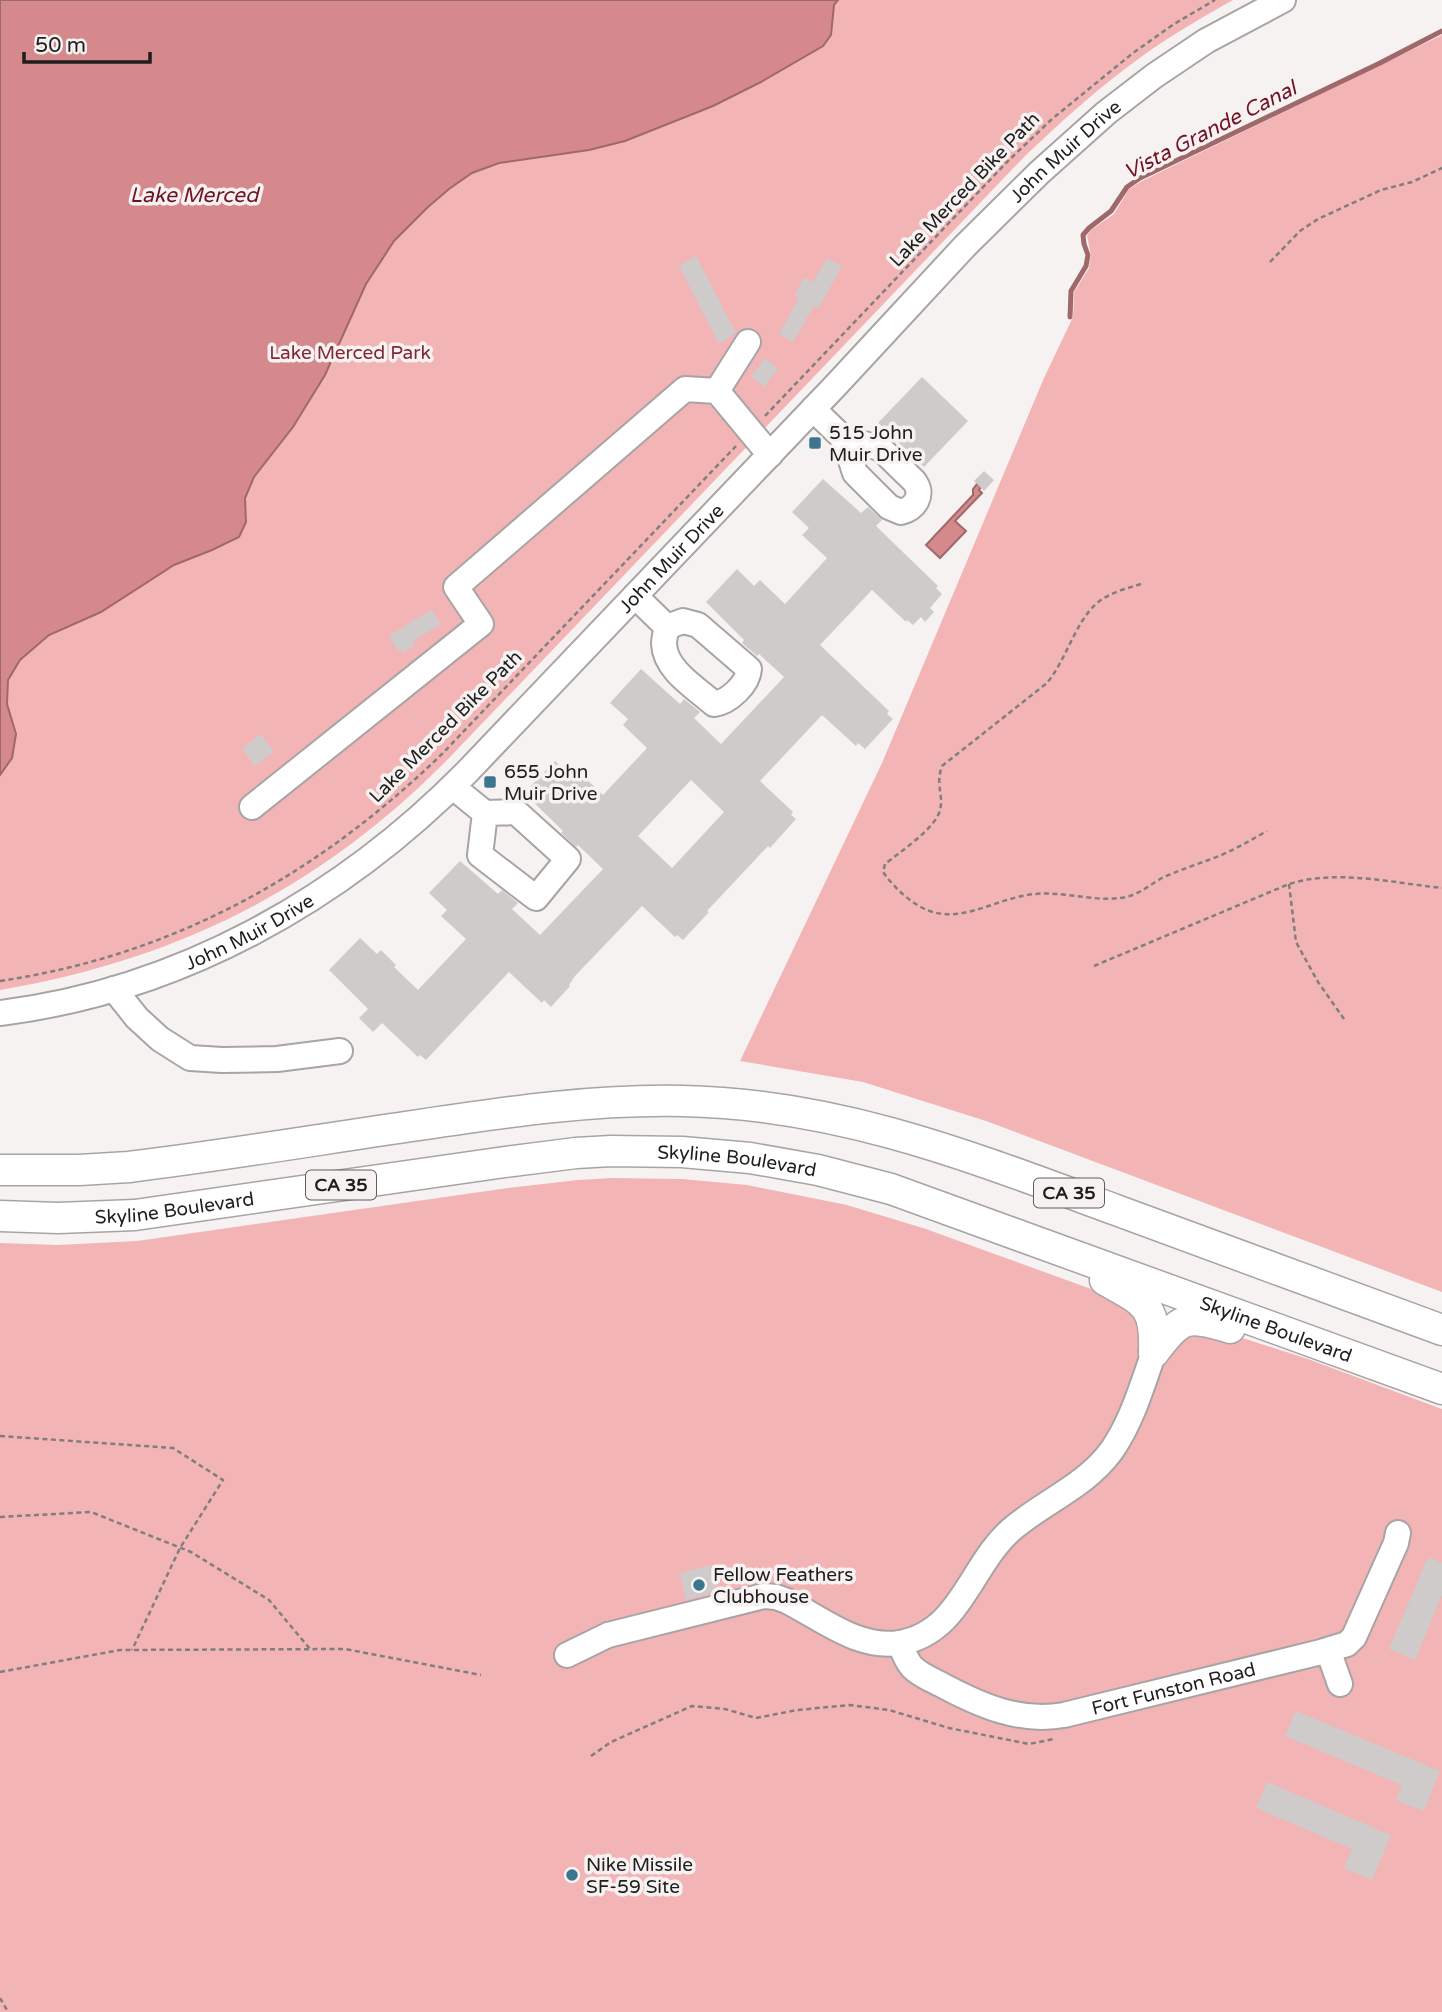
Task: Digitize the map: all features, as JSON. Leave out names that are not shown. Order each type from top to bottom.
[{"type":"main road","name":"CA 35","points":[[0,1170],[67,1171],[129,1167],[571,1105],[684,1101],[756,1106],[869,1126],[958,1152],[1442,1330]]},
{"type":"main road","name":"Skyline Boulevard","points":[[0,1216],[58,1218],[135,1215],[541,1157],[611,1151],[682,1152],[750,1158],[854,1179],[924,1200],[1442,1389]]},
{"type":"main road","points":[[1065,1251],[1145,1304],[1152,1314],[1154,1352]]},
{"type":"main road","points":[[1154,1352],[1172,1329],[1190,1320],[1203,1320],[1251,1334],[1353,1356]]},
{"type":"street","name":"John Muir Drive","points":[[0,1013],[44,1006],[114,989],[205,956],[291,912],[370,859],[453,787],[965,246],[1083,132],[1130,93],[1180,58],[1283,0]]},
{"type":"street","points":[[717,391],[748,342]]},
{"type":"street","points":[[251,807],[481,624],[456,587],[685,389],[717,391],[770,455]]},
{"type":"street","points":[[813,409],[844,439]]},
{"type":"street","points":[[635,596],[667,627]]},
{"type":"street","points":[[453,787],[485,813]]},
{"type":"street","points":[[114,989],[137,1018],[160,1039],[190,1058],[277,1059],[341,1051]]},
{"type":"street","points":[[567,1655],[608,1635],[764,1596],[787,1601],[869,1643],[900,1643],[921,1636],[940,1625],[956,1608],[999,1541],[1082,1481],[1101,1464],[1112,1450],[1130,1416],[1154,1352]]},
{"type":"street","name":"Fort Funston Road","points":[[900,1643],[905,1657],[916,1671],[966,1697],[1009,1714],[1052,1717],[1347,1644],[1358,1630],[1398,1533]]},
{"type":"street","points":[[1328,1650],[1340,1684]]},
{"type":"path","name":"Lake Merced Bike Path","points":[[765,416],[1007,162],[1052,119],[1133,53],[1215,0]]},
{"type":"path","points":[[1270,262],[1293,237],[1318,219],[1381,190],[1412,182],[1442,168]]},
{"type":"path","name":"Lake Merced Bike Path","points":[[0,981],[72,967],[163,939],[247,899],[325,853],[398,795],[442,754],[733,449]]},
{"type":"path","points":[[1140,584],[1096,603],[1047,683],[942,766],[938,777],[940,810],[933,823],[885,864],[883,872],[899,891],[920,908],[946,916],[1037,893],[1106,899],[1129,897],[1189,866],[1239,847],[1267,831]]},
{"type":"path","points":[[1094,966],[1309,878],[1344,877],[1442,888]]},
{"type":"path","points":[[1289,884],[1296,942],[1318,982],[1344,1019]]},
{"type":"path","points":[[0,1436],[173,1448],[223,1480],[180,1548],[132,1650]]},
{"type":"path","points":[[0,1517],[91,1513],[191,1552],[269,1600],[310,1649]]},
{"type":"path","points":[[0,1672],[121,1650],[345,1649],[481,1675]]},
{"type":"path","points":[[591,1756],[611,1742],[692,1706],[725,1709],[756,1718],[797,1710],[850,1705],[889,1710],[949,1728],[1028,1744],[1054,1739],[1052,1717]]},
{"type":"path","points":[[0,1998],[8,2012]]},
{"type":"green space","name":"Lake Merced Park","points":[[0,0],[1233,0],[1174,34],[1125,68],[1025,156],[451,756],[402,802],[352,843],[300,879],[245,910],[188,937],[128,959],[0,990]]},
{"type":"green space","points":[[1442,35],[1442,1292],[986,1121],[863,1082],[740,1061],[882,763],[1044,378],[1073,317],[1074,292],[1089,268],[1091,255],[1087,236],[1091,230],[1114,214],[1129,189],[1142,181]]},
{"type":"green space","points":[[612,1178],[682,1179],[747,1185],[847,1205],[926,1229],[1204,1330],[1215,1329],[1308,1359],[1442,1409],[1442,2012],[0,2012],[0,1243],[58,1245],[137,1241],[508,1188]]},
{"type":"water","name":"Lake Merced","points":[[0,0],[838,0],[834,5],[831,35],[823,46],[761,82],[713,106],[625,141],[589,150],[499,163],[472,173],[428,207],[394,241],[366,284],[325,375],[293,427],[254,477],[245,498],[246,522],[239,537],[174,565],[101,612],[49,635],[20,660],[8,680],[7,704],[16,734],[12,758],[0,775]]},
{"type":"water","points":[[977,484],[982,493],[955,521],[966,531],[940,558],[926,545],[973,495]]},
{"type":"building","points":[[696,256],[736,333],[719,344],[679,266]]},
{"type":"building","points":[[827,258],[842,266],[818,309],[814,306],[793,342],[779,334],[799,298],[794,295],[804,277],[813,282]]},
{"type":"building","points":[[765,358],[778,369],[764,387],[751,376]]},
{"type":"building","points":[[922,377],[968,421],[924,467],[878,423]]},
{"type":"building","points":[[984,471],[994,480],[984,491],[974,481]]},
{"type":"building","points":[[823,479],[861,513],[868,507],[882,520],[876,526],[938,586],[936,588],[942,594],[930,608],[934,612],[925,622],[921,617],[913,625],[907,620],[906,622],[872,590],[820,645],[889,711],[887,714],[893,719],[865,749],[858,743],[856,746],[822,715],[760,781],[793,812],[791,815],[796,819],[707,911],[709,912],[683,940],[677,935],[675,937],[642,906],[575,976],[570,986],[551,1007],[544,1000],[542,1003],[509,972],[426,1060],[420,1055],[418,1057],[382,1023],[373,1032],[359,1018],[368,1009],[329,970],[360,938],[377,954],[381,950],[418,990],[466,939],[441,916],[447,910],[429,893],[460,861],[498,894],[502,890],[518,903],[512,909],[540,935],[603,869],[561,833],[563,831],[524,793],[555,761],[572,777],[578,771],[603,795],[647,748],[623,725],[628,719],[610,703],[641,669],[680,704],[684,699],[700,712],[694,718],[721,744],[784,677],[759,654],[757,656],[742,643],[744,640],[706,602],[737,569],[754,586],[760,580],[785,604],[827,558],[802,535],[809,528],[792,512]],"holes":[[[691,780],[724,812],[672,868],[638,836]]]},
{"type":"building","points":[[432,609],[441,624],[413,641],[415,645],[403,653],[400,649],[398,651],[389,636]]},
{"type":"building","points":[[260,734],[274,751],[255,766],[242,749]]},
{"type":"building","points":[[1428,1557],[1442,1563],[1442,1595],[1415,1660],[1389,1649]]},
{"type":"building","name":"Fellow Feathers Clubhouse","points":[[710,1565],[717,1592],[686,1600],[680,1573]]},
{"type":"building","points":[[1296,1711],[1440,1771],[1424,1811],[1396,1800],[1402,1785],[1285,1736]]},
{"type":"building","points":[[1267,1782],[1391,1835],[1372,1880],[1344,1868],[1352,1849],[1256,1808]]},
{"type":"waterway","name":"Vista Grande Canal","points":[[1070,317],[1071,291],[1086,266],[1088,255],[1083,235],[1111,211],[1127,187],[1140,178],[1442,31]]},
{"type":"place","name":"515 John Muir Drive","points":[[815,443]]},
{"type":"place","name":"655 John Muir Drive","points":[[490,782]]},
{"type":"place","name":"Fellow Feathers Clubhouse","points":[[699,1585]]},
{"type":"place","name":"Nike Missile SF-59 Site","points":[[572,1875]]}]
